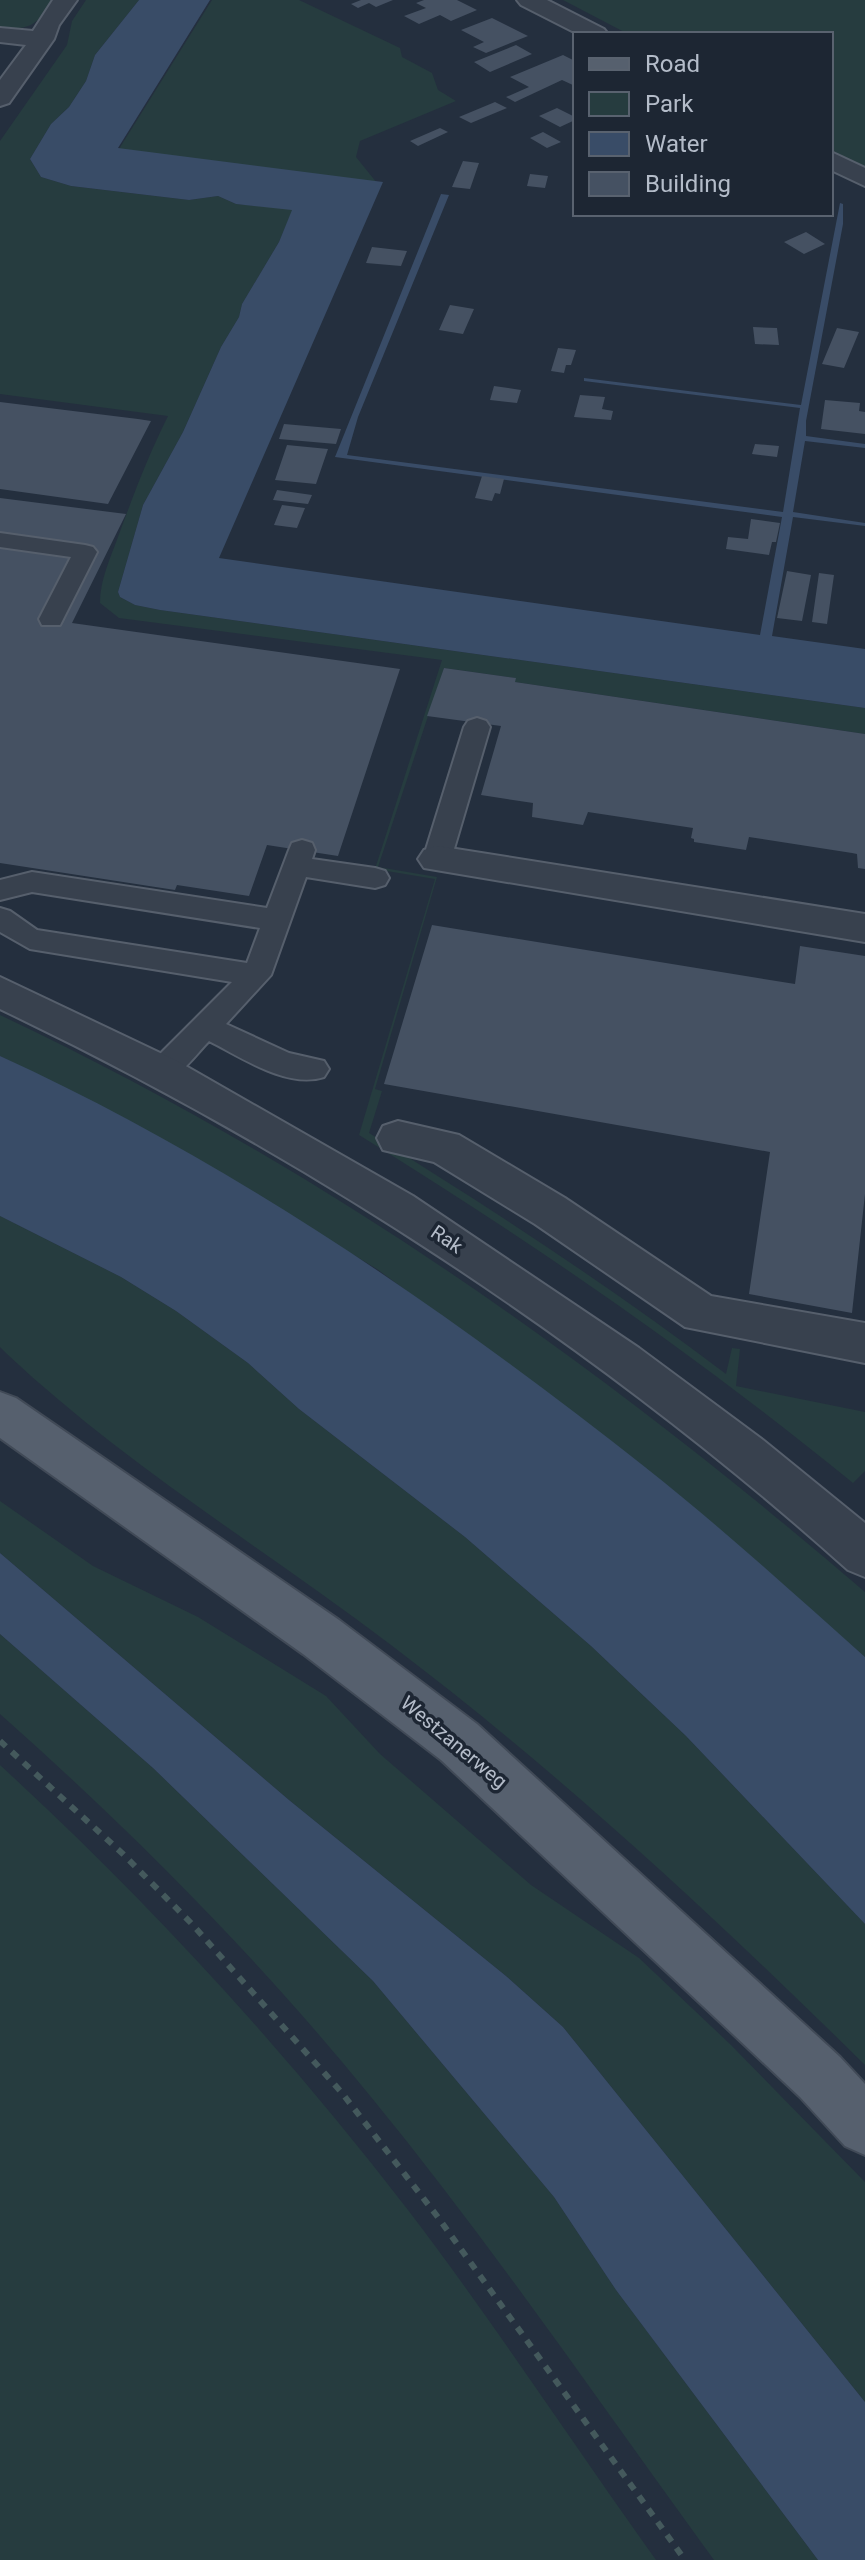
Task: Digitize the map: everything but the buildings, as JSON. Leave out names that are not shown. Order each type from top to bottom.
[{"type":"main road","name":"Westzanerweg","points":[[0,1412],[321,1637],[459,1742],[820,2077],[865,2126]]},
{"type":"street","points":[[0,98],[65,0]]},
{"type":"street","points":[[529,0],[592,32]]},
{"type":"street","points":[[0,35],[42,39]]},
{"type":"street","points":[[833,161],[865,178]]},
{"type":"street","points":[[437,859],[865,928]]},
{"type":"street","name":"Rak","points":[[0,992],[162,1070],[368,1188],[543,1304],[862,1545]]},
{"type":"street","points":[[398,1138],[444,1147],[550,1211],[701,1313],[865,1343]]},
{"type":"lane","points":[[0,540],[85,552],[51,619]]},
{"type":"lane","points":[[437,859],[477,727]]},
{"type":"lane","points":[[162,1070],[257,975],[299,858],[375,878]]},
{"type":"lane","points":[[0,890],[32,882],[277,920]]},
{"type":"lane","points":[[0,918],[30,939],[257,975]]},
{"type":"lane","points":[[206,1027],[284,1064],[314,1069]]},
{"type":"path","points":[[0,1741],[53,1787],[172,1904],[342,2093],[437,2216],[685,2560]]},
{"type":"green space","points":[[0,0],[54,0],[32,24],[0,28]]},
{"type":"green space","points":[[86,0],[139,0],[95,55],[86,81],[69,107],[51,124],[30,159],[41,177],[71,186],[189,200],[218,196],[236,204],[293,209],[279,242],[242,304],[239,317],[221,347],[183,432],[143,505],[118,592],[120,597],[135,605],[160,610],[865,708],[865,734],[515,682],[515,678],[444,668],[378,867],[437,877],[375,1089],[382,1091],[369,1133],[550,1249],[726,1374],[732,1348],[740,1349],[736,1386],[865,1412],[865,1471],[853,1483],[734,1390],[612,1301],[487,1216],[359,1135],[435,879],[375,869],[442,660],[119,618],[100,603],[109,561],[168,416],[0,394],[0,141],[67,45],[72,21]]},
{"type":"green space","points":[[212,0],[299,0],[400,48],[402,57],[432,73],[438,90],[456,101],[360,141],[356,157],[377,183],[119,149]]},
{"type":"green space","points":[[563,0],[865,0],[865,168],[833,151],[833,32],[624,32]]},
{"type":"green space","points":[[0,1015],[118,1074],[344,1203],[558,1348],[764,1507],[865,1592],[865,1657],[646,1468],[377,1269],[130,1121],[0,1056]]},
{"type":"green space","points":[[0,1216],[121,1277],[176,1311],[248,1363],[299,1409],[465,1537],[591,1646],[686,1736],[865,1924],[865,2065],[694,1901],[515,1744],[343,1609],[146,1469],[7,1354],[0,1347]]},
{"type":"green space","points":[[0,1501],[93,1566],[198,1617],[326,1696],[380,1754],[531,1885],[639,1958],[731,2045],[865,2182],[865,2402],[563,2027],[506,1976],[289,1800],[0,1553]]},
{"type":"green space","points":[[0,1634],[153,1768],[373,1981],[554,2197],[616,2290],[818,2560],[714,2560],[460,2210],[328,2046],[193,1898],[98,1804],[0,1714]]},
{"type":"green space","points":[[0,1765],[162,1924],[313,2092],[440,2253],[656,2560],[0,2560]]},
{"type":"water","points":[[139,0],[210,0],[118,148],[383,182],[219,558],[760,635],[782,517],[335,457],[441,194],[449,195],[358,417],[347,455],[783,512],[800,408],[584,381],[584,378],[801,405],[840,203],[843,204],[843,224],[806,421],[806,436],[865,444],[865,448],[805,441],[793,512],[865,523],[865,526],[793,517],[772,636],[865,649],[865,708],[160,610],[135,605],[120,597],[118,592],[143,505],[183,432],[221,347],[239,317],[242,304],[279,242],[292,210],[236,204],[218,196],[189,200],[71,186],[41,177],[30,159],[51,124],[69,107],[86,81],[95,55]]},
{"type":"water","points":[[0,1056],[171,1143],[254,1191],[415,1296],[493,1351],[645,1467],[865,1657],[865,1924],[686,1736],[591,1646],[465,1537],[299,1409],[248,1363],[176,1311],[121,1277],[0,1216]]},
{"type":"water","points":[[0,1553],[289,1800],[506,1976],[563,2027],[865,2402],[865,2560],[818,2560],[616,2290],[554,2197],[373,1981],[153,1768],[0,1634]]}]
